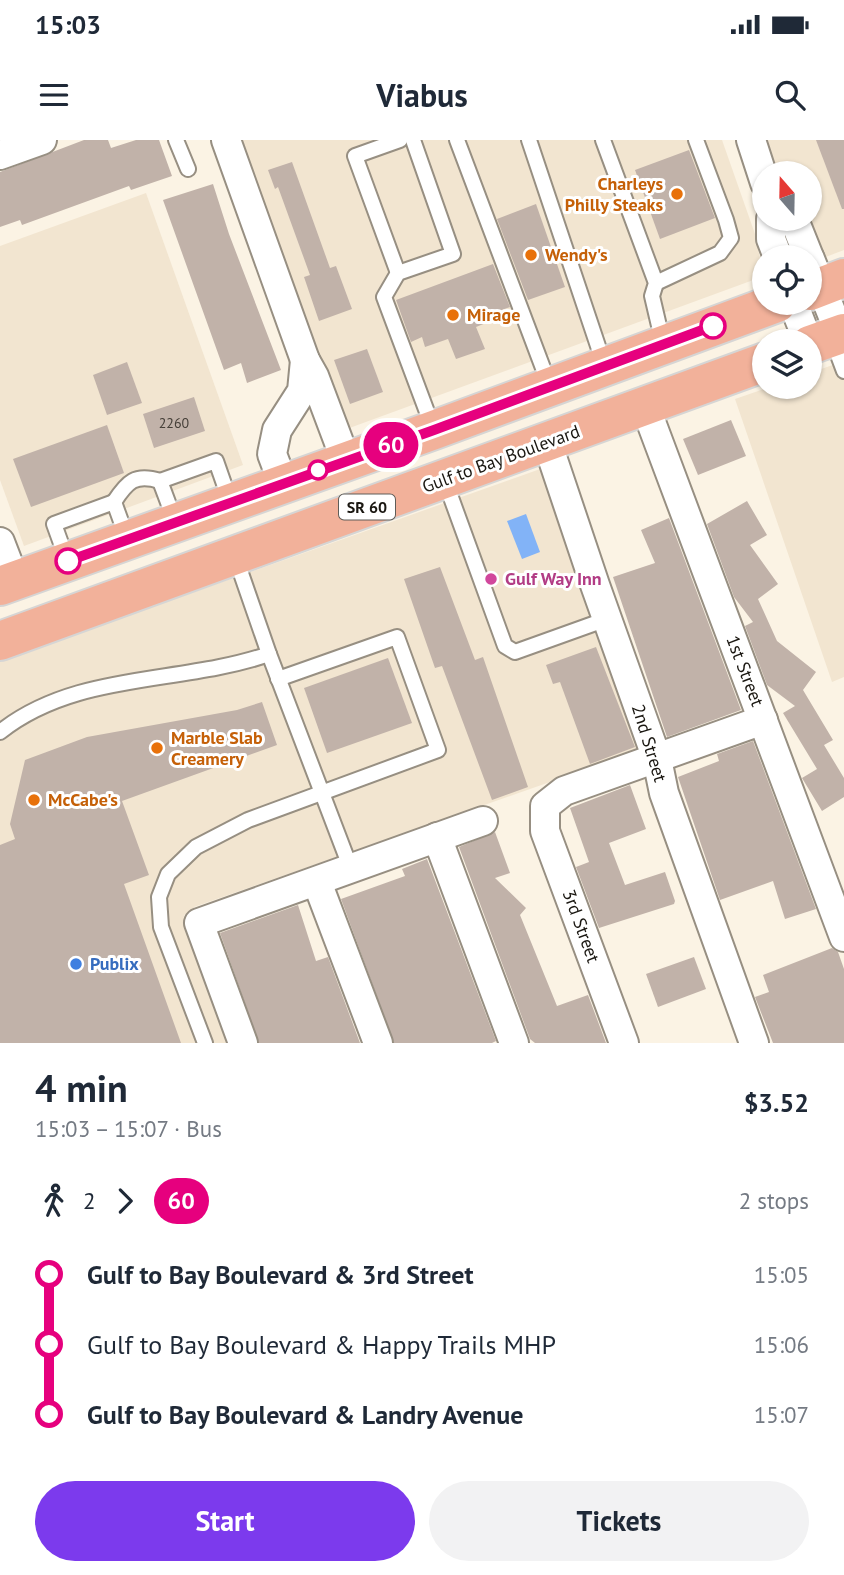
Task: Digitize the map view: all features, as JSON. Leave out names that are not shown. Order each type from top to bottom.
[{"type":"main road","points":[[7,583],[434,430],[498,404],[752,312]]},
{"type":"main road","name":"Gulf to Bay Boulevard","points":[[0,641],[752,367]]},
{"type":"main road","points":[[234,555],[256,528],[288,506],[448,449],[498,404]]},
{"type":"street","points":[[0,155],[42,140]]},
{"type":"street","points":[[226,140],[305,360],[314,376],[345,461]]},
{"type":"street","points":[[751,140],[758,161]]},
{"type":"street","points":[[822,309],[830,344]]},
{"type":"street","points":[[283,483],[272,454],[277,430],[302,391],[305,360]]},
{"type":"street","name":"1st Street","points":[[645,406],[844,937]]},
{"type":"street","name":"2nd Street","points":[[547,442],[657,759],[664,793],[754,1043]]},
{"type":"street","points":[[0,542],[7,583]]},
{"type":"street","points":[[657,759],[763,720]]},
{"type":"street","name":"3rd Street","points":[[624,1043],[545,831],[545,806],[564,791],[657,759]]},
{"type":"street","points":[[243,1043],[199,923],[483,821]]},
{"type":"street","points":[[437,837],[514,1043]]},
{"type":"street","points":[[317,882],[378,1043]]},
{"type":"lane","points":[[176,140],[188,169]]},
{"type":"lane","points":[[398,273],[355,156],[400,140]]},
{"type":"lane","points":[[413,140],[453,254],[398,273],[384,297],[434,430]]},
{"type":"lane","points":[[457,140],[549,386]]},
{"type":"lane","points":[[529,140],[605,366]]},
{"type":"lane","points":[[603,140],[656,282],[652,296],[663,344]]},
{"type":"lane","points":[[656,282],[720,253],[731,238],[696,140]]},
{"type":"lane","points":[[68,561],[54,524],[114,502],[126,483],[146,476],[160,481],[216,461],[230,502]]},
{"type":"lane","points":[[444,479],[505,646],[515,652],[607,619]]},
{"type":"lane","points":[[160,481],[175,522]]},
{"type":"lane","points":[[114,502],[127,540]]},
{"type":"lane","points":[[234,555],[268,654],[351,869]]},
{"type":"lane","points":[[205,1043],[161,927],[159,897],[168,874],[196,847],[248,820],[438,750],[397,637],[278,679]]},
{"type":"lane","points":[[0,732],[27,712],[86,690],[239,664],[268,654]]},
{"type":"shaded area","points":[[240,140],[722,140],[755,234],[757,245],[752,245],[752,280],[344,430]]},
{"type":"shaded area","points":[[764,140],[844,140],[844,250],[823,258],[822,245],[817,245],[811,231],[822,231],[822,161],[770,161]]},
{"type":"shaded area","points":[[146,193],[243,465],[24,546],[0,480],[0,246]]},
{"type":"shaded area","points":[[844,361],[844,677],[832,682],[735,399],[752,393],[752,399],[822,399],[822,369]]},
{"type":"shaded area","points":[[543,468],[641,750],[194,907],[194,910],[184,915],[230,1043],[0,1043],[0,661]]},
{"type":"water","points":[[526,514],[540,552],[522,559],[507,521]]},
{"type":"building","points":[[84,140],[108,140],[111,148],[136,140],[159,140],[172,176],[131,190],[129,186],[22,225],[20,220],[0,227],[0,172]]},
{"type":"building","points":[[816,140],[844,140],[844,209],[842,209]]},
{"type":"building","name":"Charleys Philly Steaks","points":[[689,150],[715,218],[660,239],[635,170]]},
{"type":"building","points":[[292,162],[330,268],[336,266],[352,309],[319,321],[304,277],[310,275],[278,187],[275,189],[268,170]]},
{"type":"building","points":[[213,184],[229,234],[281,370],[247,383],[241,363],[224,370],[163,200]]},
{"type":"building","points":[[536,204],[565,287],[528,300],[497,219]]},
{"type":"building","points":[[493,264],[510,307],[493,313],[496,319],[476,327],[485,349],[456,359],[448,339],[425,347],[422,337],[411,342],[396,300]]},
{"type":"building","points":[[367,349],[383,392],[350,404],[334,360]]},
{"type":"building","points":[[127,362],[142,403],[107,415],[93,375]]},
{"type":"building","points":[[194,397],[205,431],[154,448],[143,414]]},
{"type":"building","points":[[731,420],[746,456],[698,475],[683,439]]},
{"type":"building","points":[[107,425],[124,473],[31,507],[13,459]]},
{"type":"building","points":[[747,501],[767,535],[750,545],[778,584],[758,599],[777,641],[816,672],[803,690],[833,740],[824,745],[844,778],[844,797],[822,811],[802,778],[817,769],[783,713],[795,706],[767,685],[745,626],[753,622],[734,597],[707,524]]},
{"type":"building","points":[[669,518],[741,710],[667,737],[613,577],[655,563],[641,530]]},
{"type":"building","points":[[440,567],[475,660],[483,657],[528,787],[492,800],[442,666],[435,668],[404,579]]},
{"type":"building","points":[[596,647],[635,747],[590,764],[560,682],[553,684],[546,665]]},
{"type":"building","points":[[388,658],[412,723],[327,753],[304,688]]},
{"type":"building","name":"Publix","points":[[262,702],[277,745],[122,801],[149,875],[124,884],[181,1043],[0,1043],[0,845],[15,839],[10,824],[25,760],[87,737],[237,710]]},
{"type":"building","points":[[753,741],[816,909],[785,919],[773,881],[720,900],[678,777],[719,761],[717,754]]},
{"type":"building","points":[[630,785],[646,829],[609,843],[625,885],[665,872],[675,901],[674,904],[599,928],[576,867],[589,862],[570,808]]},
{"type":"building","points":[[495,832],[510,873],[495,878],[526,908],[520,915],[557,1006],[588,995],[606,1043],[535,1043],[530,1039],[459,847]]},
{"type":"building","points":[[427,859],[496,1041],[492,1043],[394,1043],[341,899],[405,876],[402,869]]},
{"type":"building","points":[[298,905],[316,961],[328,957],[360,1043],[259,1043],[220,933]]},
{"type":"building","points":[[832,948],[838,952],[844,969],[844,1043],[773,1043],[755,997],[769,992],[763,975]]},
{"type":"building","points":[[694,957],[706,989],[658,1007],[646,974]]},
{"type":"bus line","name":"60","points":[[68,561],[434,430],[713,326]]},
{"type":"place","name":"Charleys Philly Steaks","points":[[677,194]]},
{"type":"place","name":"Wendy's","points":[[531,255]]},
{"type":"place","name":"Mirage","points":[[453,315]]},
{"type":"place","name":"Gulf Way Inn","points":[[491,579]]},
{"type":"place","name":"Marble Slab Creamery","points":[[157,748]]},
{"type":"place","name":"McCabe's","points":[[34,800]]},
{"type":"place","name":"Publix","points":[[76,964]]}]
